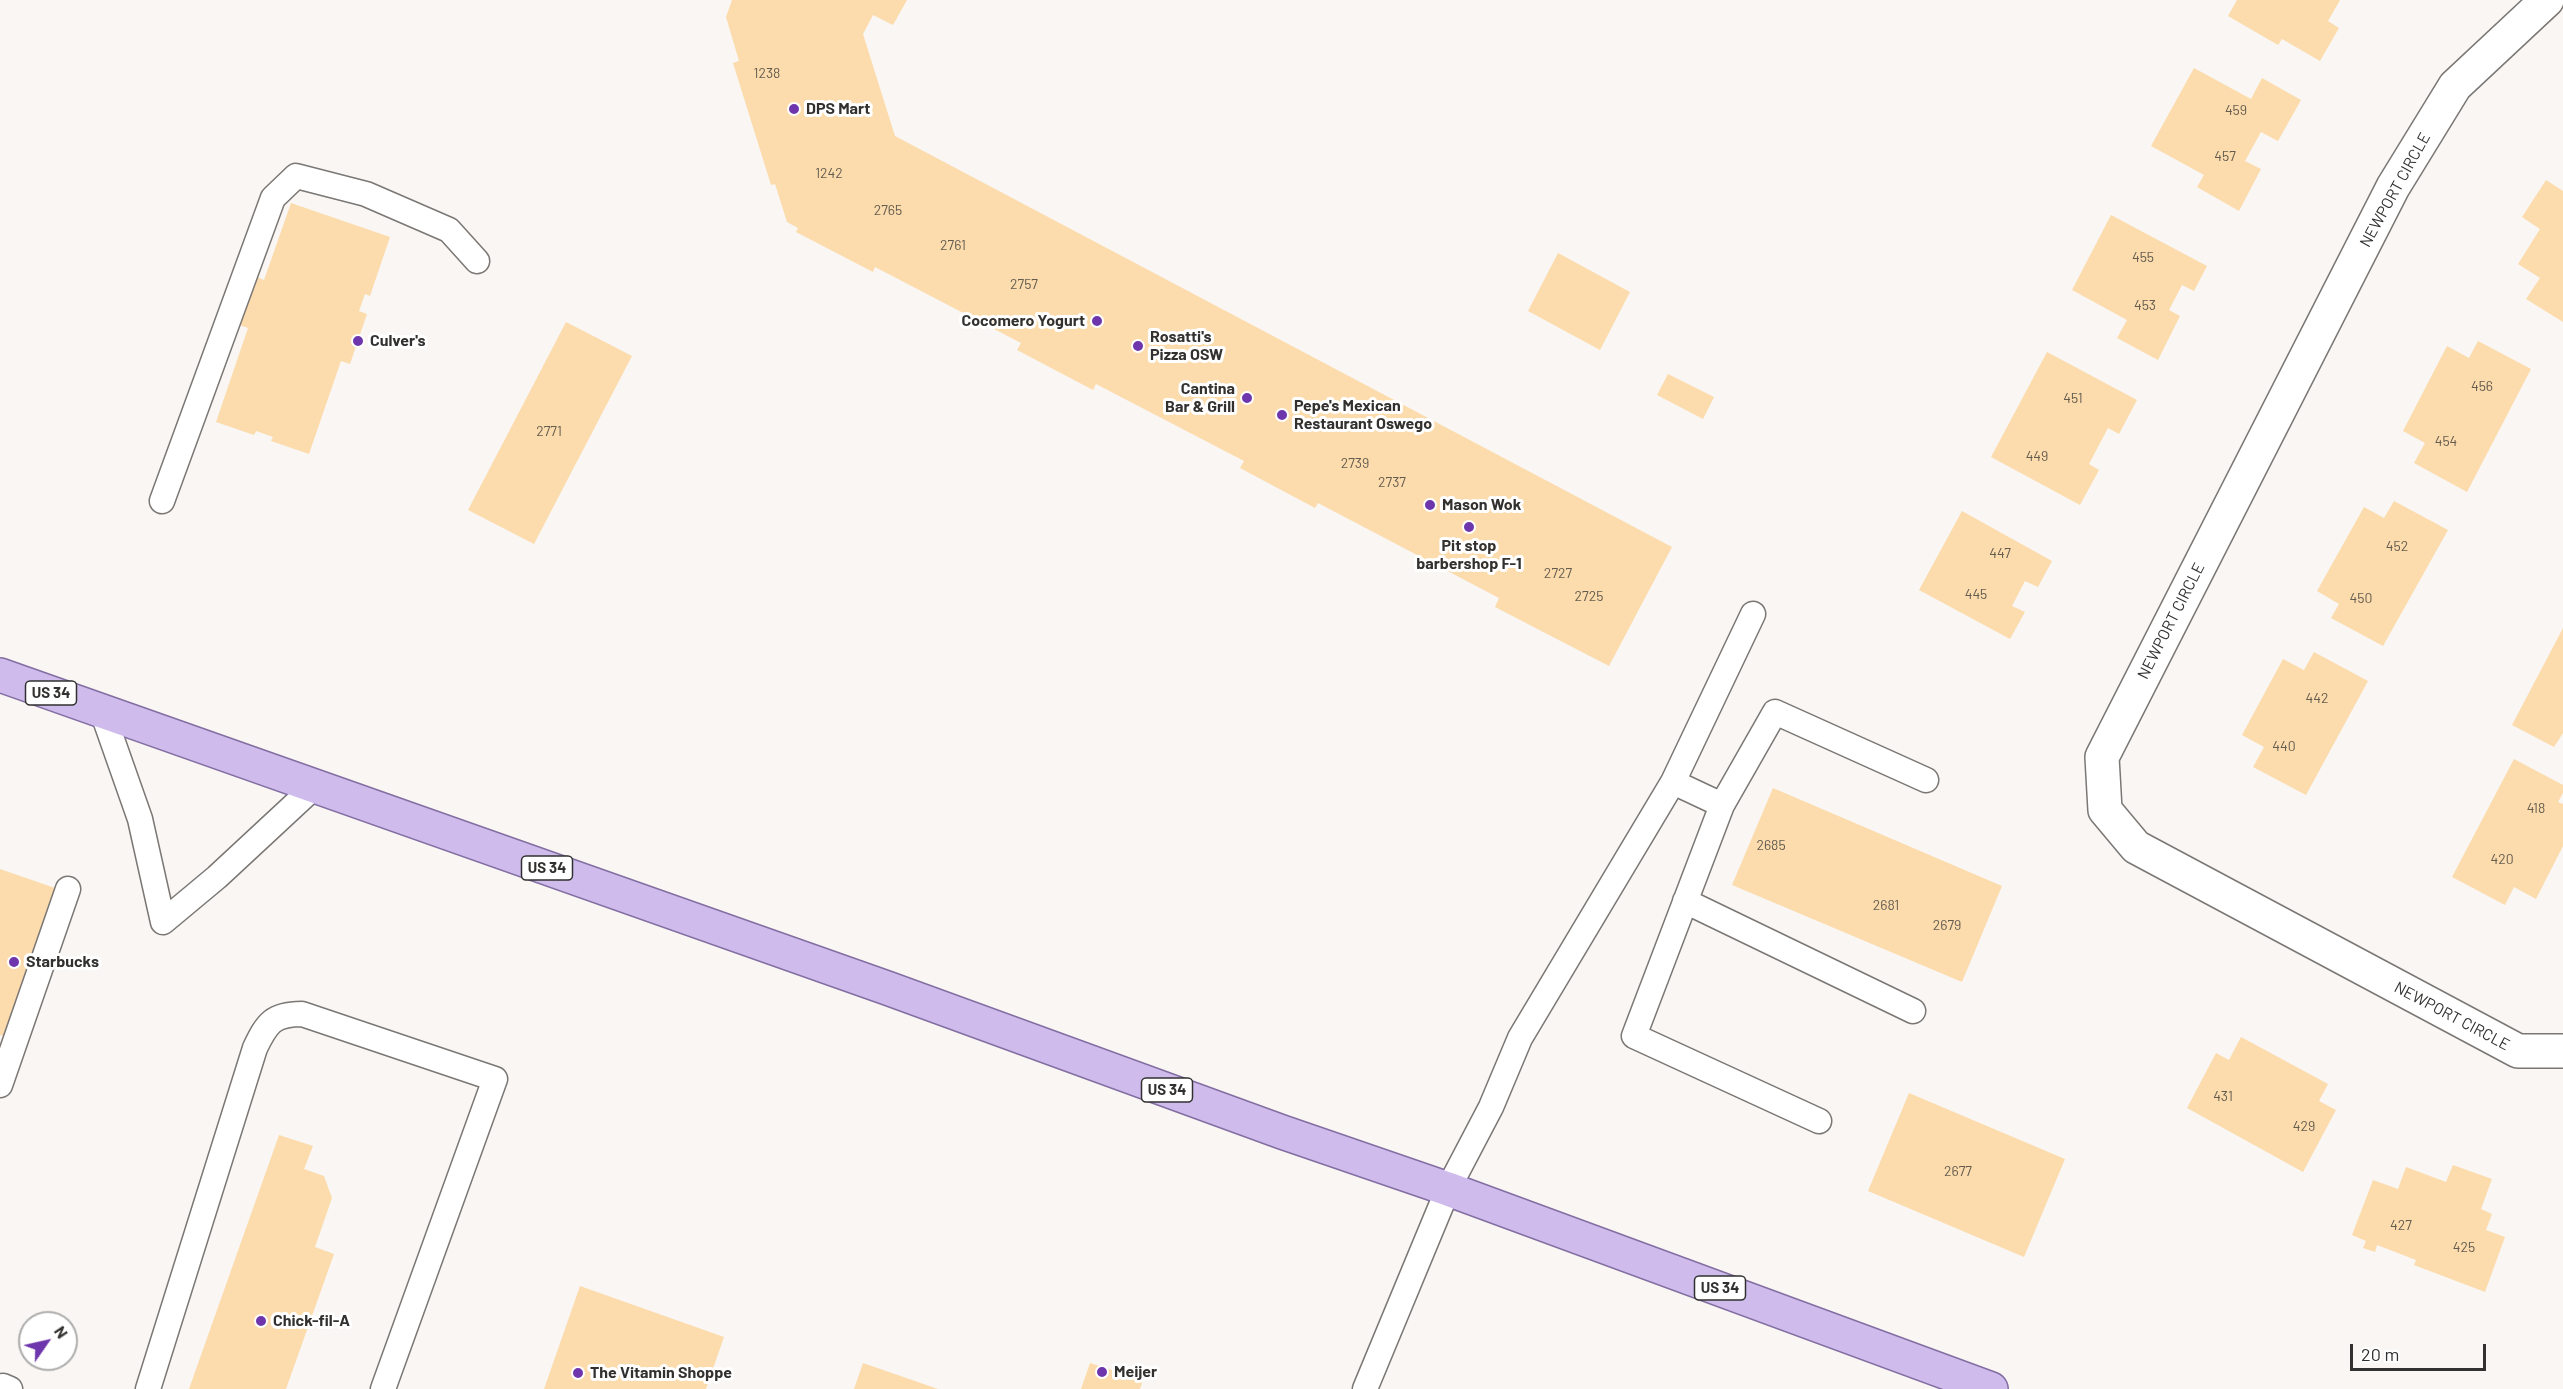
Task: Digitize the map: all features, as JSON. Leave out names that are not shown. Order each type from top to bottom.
[{"type":"main road","name":"US 34","points":[[0,675],[887,988],[1282,1132],[1448,1189],[1991,1389]]},
{"type":"street","name":"NEWPORT CIRCLE","points":[[2547,0],[2455,86],[2393,187],[2102,757],[2105,810],[2136,847],[2518,1051],[2563,1051]]},
{"type":"lane","points":[[162,501],[273,198],[296,176],[366,194],[449,230],[477,261]]},
{"type":"lane","points":[[1365,1389],[1448,1189],[1491,1107],[1520,1038],[1672,782],[1753,614]]},
{"type":"lane","points":[[102,711],[140,819],[163,922],[218,877],[315,786]]},
{"type":"lane","points":[[1819,1121],[1634,1036],[1722,805],[1775,712],[1926,780]]},
{"type":"lane","points":[[1672,782],[1722,805]]},
{"type":"lane","points":[[0,1085],[68,889]]},
{"type":"lane","points":[[1686,902],[1913,1011]]},
{"type":"lane","points":[[148,1389],[255,1048],[264,1030],[283,1014],[302,1014],[495,1078],[383,1389]]},
{"type":"building","points":[[732,0],[907,0],[893,25],[873,15],[863,34],[895,136],[1672,547],[1609,666],[1495,607],[1499,598],[1318,503],[1315,508],[1240,468],[1244,461],[1096,384],[1093,390],[1017,350],[1021,343],[875,267],[873,272],[796,232],[798,228],[787,222],[775,184],[771,185],[733,63],[739,61],[726,17]]},
{"type":"building","points":[[2237,0],[2340,0],[2328,21],[2339,28],[2320,61],[2282,39],[2278,45],[2228,16]]},
{"type":"building","points":[[2194,68],[2251,99],[2262,78],[2301,100],[2278,141],[2261,132],[2245,161],[2261,169],[2239,211],[2197,187],[2204,175],[2151,146]]},
{"type":"building","points":[[2546,180],[2563,191],[2563,322],[2526,299],[2540,278],[2518,264],[2540,229],[2522,217]]},
{"type":"building","points":[[291,203],[390,237],[370,296],[365,294],[359,311],[367,314],[350,364],[341,361],[309,454],[271,441],[273,437],[256,431],[254,435],[216,422],[248,328],[236,324],[252,275],[264,280]]},
{"type":"building","points":[[2111,215],[2207,266],[2194,291],[2182,285],[2169,310],[2180,316],[2158,360],[2117,338],[2127,320],[2072,290]]},
{"type":"building","points":[[1558,253],[1630,292],[1600,350],[1528,311]]},
{"type":"building","points":[[566,322],[632,356],[534,544],[468,510]]},
{"type":"building","points":[[2478,341],[2531,369],[2467,492],[2414,463],[2425,443],[2403,431],[2447,346],[2469,358]]},
{"type":"building","points":[[2047,352],[2137,400],[2119,434],[2108,428],[2089,464],[2099,470],[2080,505],[1991,457]]},
{"type":"building","points":[[1668,374],[1714,397],[1703,419],[1657,395]]},
{"type":"building","points":[[2394,501],[2448,530],[2383,646],[2331,618],[2339,604],[2317,591],[2364,507],[2384,518]]},
{"type":"building","points":[[1962,511],[2052,561],[2038,587],[2025,581],[2012,606],[2025,612],[2010,639],[1919,590]]},
{"type":"building","points":[[2563,628],[2563,733],[2554,747],[2512,725]]},
{"type":"building","points":[[2314,652],[2368,681],[2306,795],[2253,767],[2264,747],[2242,735],[2283,659],[2304,670]]},
{"type":"building","points":[[2514,759],[2563,785],[2563,793],[2558,802],[2563,804],[2563,846],[2536,899],[2514,887],[2505,905],[2452,877]]},
{"type":"building","points":[[1773,788],[2002,886],[1962,982],[1732,885]]},
{"type":"building","name":"Starbucks","points":[[0,869],[55,888],[3,1036],[0,1035]]},
{"type":"building","points":[[2241,1037],[2328,1084],[2319,1101],[2336,1110],[2303,1172],[2187,1108],[2216,1053],[2229,1060]]},
{"type":"building","points":[[1909,1093],[2065,1159],[2024,1257],[1868,1191]]},
{"type":"building","name":"Chick-fil-A","points":[[279,1135],[313,1146],[304,1169],[324,1176],[332,1198],[315,1247],[334,1254],[286,1389],[189,1389]]},
{"type":"building","points":[[2453,1165],[2492,1179],[2481,1209],[2492,1214],[2486,1230],[2505,1237],[2485,1292],[2414,1265],[2416,1260],[2377,1245],[2375,1252],[2363,1248],[2366,1241],[2352,1235],[2373,1180],[2398,1189],[2406,1167],[2446,1182]]},
{"type":"building","points":[[580,1286],[724,1337],[706,1389],[544,1389]]},
{"type":"building","points":[[863,1363],[938,1389],[854,1389]]},
{"type":"building","name":"Meijer","points":[[1090,1363],[1143,1380],[1140,1389],[1081,1389]]},
{"type":"place","name":"DPS Mart","points":[[794,109]]},
{"type":"place","name":"Cocomero Yogurt","points":[[1097,321]]},
{"type":"place","name":"Culver's","points":[[358,341]]},
{"type":"place","name":"Rosatti's Pizza OSW","points":[[1138,346]]},
{"type":"place","name":"Cantina Bar & Grill","points":[[1247,398]]},
{"type":"place","name":"Pepe's Mexican Restaurant Oswego","points":[[1282,415]]},
{"type":"place","name":"Mason Wok","points":[[1430,505]]},
{"type":"place","name":"Pit stop barbershop F-1","points":[[1469,527]]},
{"type":"place","name":"Starbucks","points":[[14,962]]},
{"type":"place","name":"Chick-fil-A","points":[[261,1321]]},
{"type":"place","name":"Meijer","points":[[1102,1372]]},
{"type":"place","name":"The Vitamin Shoppe","points":[[578,1373]]}]
